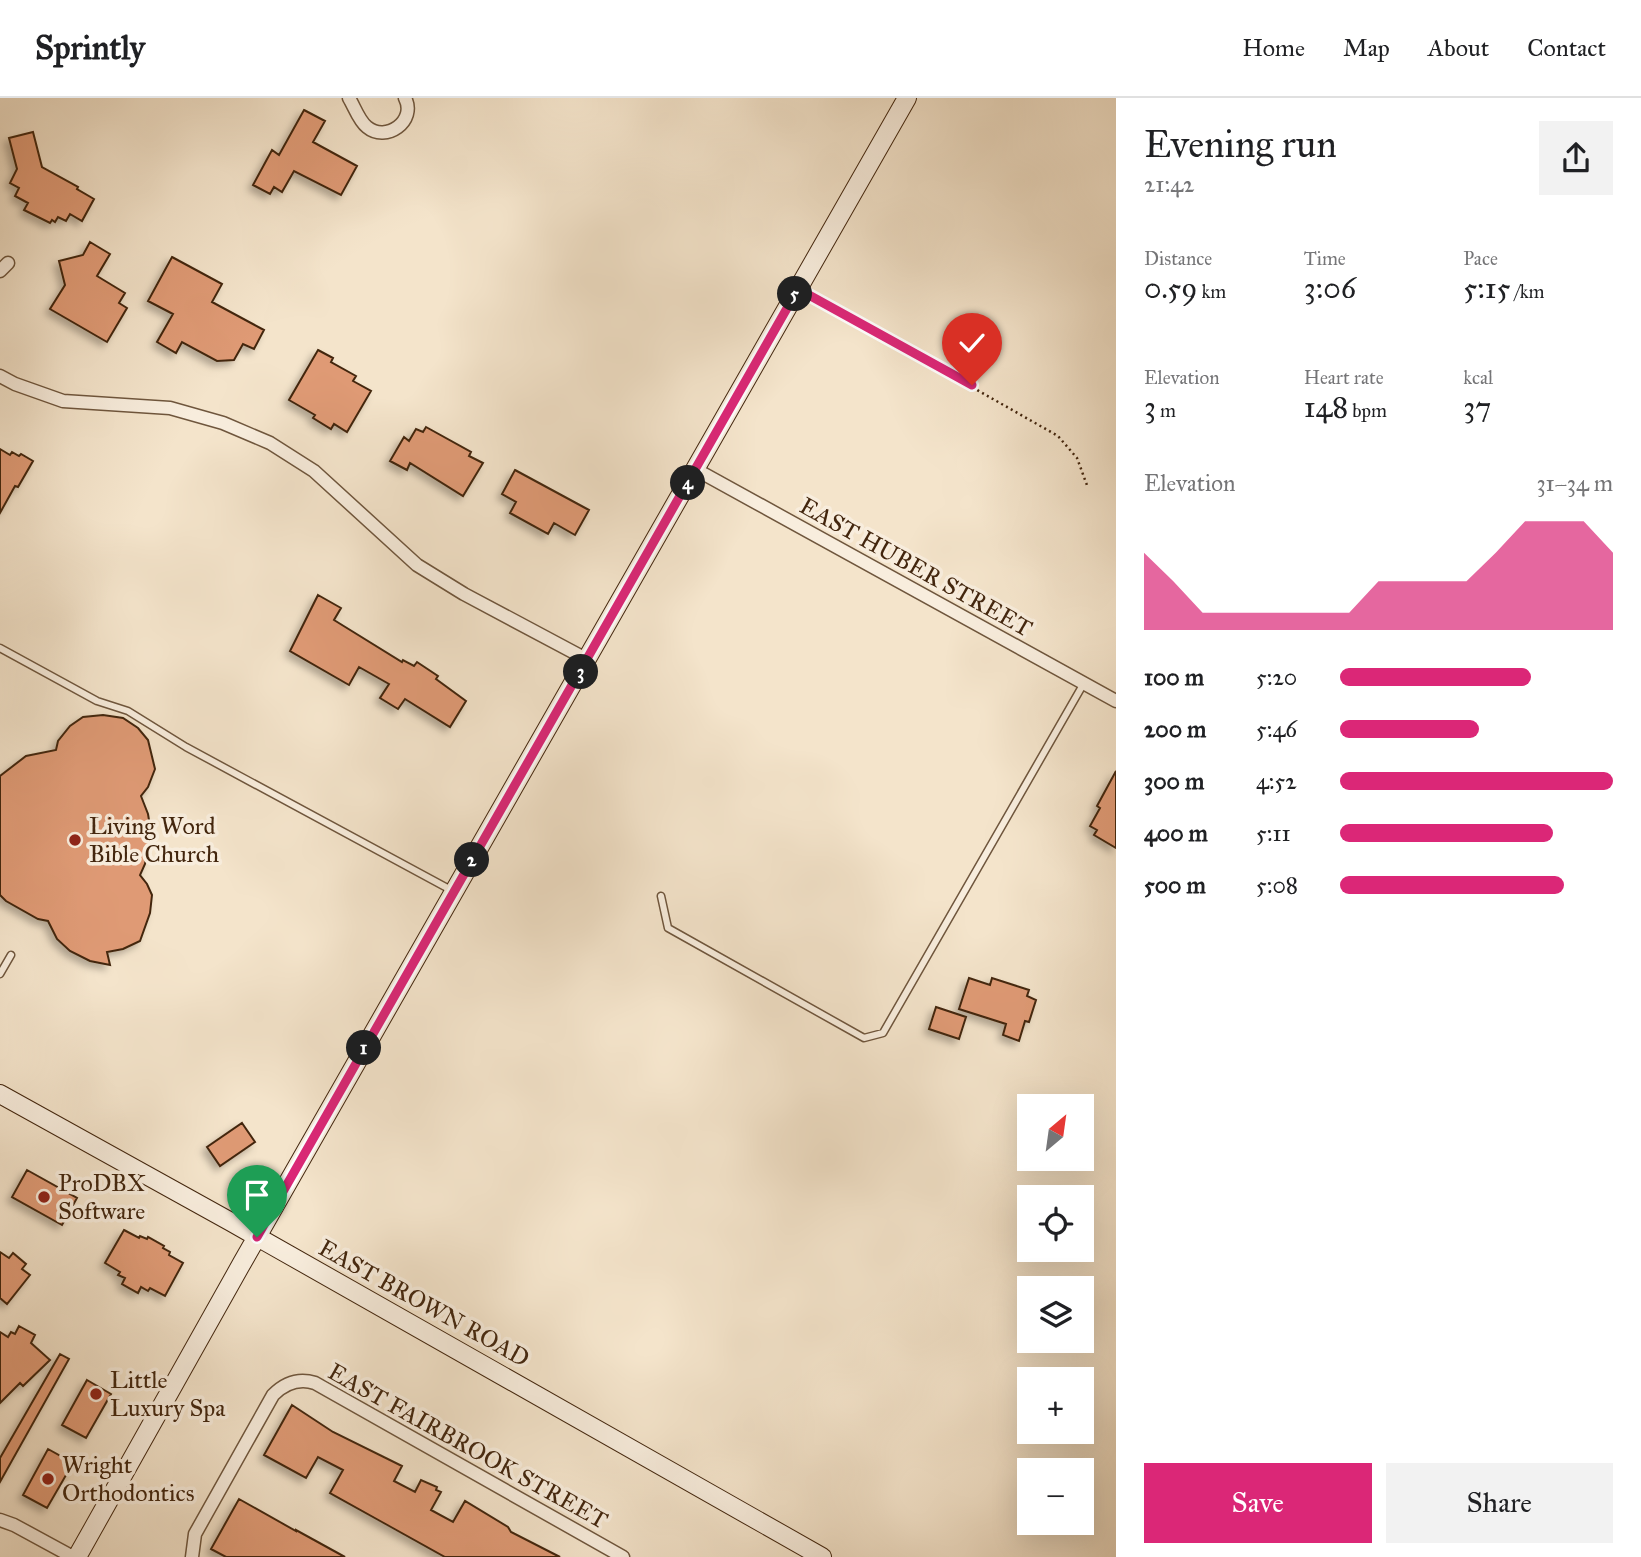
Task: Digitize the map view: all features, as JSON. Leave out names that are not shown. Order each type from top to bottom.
[{"type":"main road","points":[[75,1557],[907,98]]},
{"type":"main road","name":"EAST BROWN ROAD","points":[[0,1094],[822,1557]]},
{"type":"street","points":[[349,98],[366,127],[381,133],[396,130],[406,120],[408,104],[405,98]]},
{"type":"street","points":[[0,376],[63,401],[170,408],[223,423],[270,443],[314,471],[417,565],[464,594],[588,660]]},
{"type":"street","name":"EAST HUBER STREET","points":[[695,469],[1116,701]]},
{"type":"street","name":"EAST FAIRBROOK STREET","points":[[192,1557],[195,1534],[273,1395],[291,1383],[308,1381],[623,1557]]},
{"type":"street","points":[[0,1520],[75,1557]]},
{"type":"lane","points":[[0,648],[97,701],[128,711],[186,747],[454,892]]},
{"type":"lane","points":[[662,896],[668,928],[864,1038],[883,1033],[1084,683]]},
{"type":"lane","points":[[0,975],[11,955]]},
{"type":"path","points":[[798,289],[1058,436],[1077,458],[1088,488]]},
{"type":"building","points":[[304,110],[325,121],[313,142],[357,166],[341,195],[294,171],[282,192],[274,187],[270,194],[253,185],[272,150],[279,155]]},
{"type":"building","points":[[33,132],[42,167],[94,199],[82,221],[70,214],[66,221],[58,217],[55,222],[52,220],[50,223],[24,210],[28,203],[15,196],[19,188],[10,183],[17,169],[9,138]]},
{"type":"building","points":[[90,242],[110,254],[97,276],[125,293],[119,303],[127,308],[107,342],[50,309],[65,285],[59,261],[83,255]]},
{"type":"building","points":[[172,257],[222,284],[212,302],[264,330],[254,349],[243,344],[234,360],[217,361],[182,342],[176,353],[157,342],[173,314],[148,301]]},
{"type":"building","points":[[318,350],[333,358],[331,362],[356,376],[353,381],[371,391],[347,432],[334,424],[331,429],[313,418],[315,415],[289,400]]},
{"type":"building","points":[[426,427],[471,452],[469,456],[483,463],[463,496],[410,463],[407,470],[390,461],[404,437],[409,441],[416,429],[423,432]]},
{"type":"building","points":[[0,449],[10,455],[12,452],[19,456],[21,454],[33,461],[0,513]]},
{"type":"building","points":[[515,470],[589,510],[575,535],[554,523],[548,534],[510,513],[516,502],[502,494]]},
{"type":"building","points":[[318,595],[341,608],[334,620],[402,662],[403,660],[414,666],[417,662],[438,676],[436,679],[466,701],[450,727],[405,699],[398,709],[380,698],[389,684],[359,667],[349,685],[290,651]]},
{"type":"building","name":"Living Word Bible Church","points":[[103,715],[123,718],[138,728],[148,740],[155,769],[141,796],[151,832],[145,864],[140,875],[152,895],[150,913],[140,941],[123,949],[107,952],[110,965],[90,961],[70,951],[57,939],[48,921],[38,919],[0,895],[0,776],[26,756],[56,750],[58,741],[70,726],[83,717]]},
{"type":"building","points":[[1116,771],[1116,848],[1094,835],[1097,830],[1090,826],[1100,808],[1097,806]]},
{"type":"building","points":[[969,978],[990,985],[992,978],[1029,990],[1027,996],[1036,1000],[1029,1022],[1025,1021],[1019,1041],[1003,1035],[1006,1024],[959,1009]]},
{"type":"building","points":[[936,1007],[966,1017],[959,1039],[929,1029]]},
{"type":"building","points":[[242,1123],[255,1142],[220,1166],[207,1147]]},
{"type":"building","name":"ProDBX Software","points":[[27,1170],[77,1198],[62,1225],[12,1197]]},
{"type":"building","points":[[124,1230],[139,1238],[148,1237],[164,1246],[163,1248],[170,1252],[169,1255],[183,1263],[165,1296],[150,1288],[148,1291],[141,1287],[138,1293],[122,1284],[125,1278],[105,1263]]},
{"type":"building","points":[[0,1252],[9,1258],[13,1253],[26,1264],[22,1269],[30,1275],[7,1304],[0,1298]]},
{"type":"building","points":[[19,1326],[35,1335],[31,1343],[50,1360],[23,1386],[20,1383],[0,1403],[0,1332],[8,1337],[11,1332],[15,1334]]},
{"type":"building","points":[[60,1354],[69,1359],[0,1482],[0,1458]]},
{"type":"building","points":[[87,1380],[111,1394],[86,1438],[62,1425]]},
{"type":"building","points":[[292,1405],[333,1432],[402,1466],[394,1481],[415,1492],[421,1480],[437,1487],[436,1490],[441,1492],[431,1510],[453,1522],[465,1501],[508,1527],[511,1532],[560,1557],[445,1557],[330,1493],[343,1470],[318,1457],[306,1478],[264,1455]]},
{"type":"building","name":"Wright Orthodontics","points":[[48,1449],[73,1463],[47,1508],[23,1495]]},
{"type":"building","points":[[239,1499],[345,1557],[226,1557],[211,1549]]},
{"type":"place","name":"Living Word Bible Church","points":[[75,840]]},
{"type":"place","name":"ProDBX Software","points":[[44,1197]]},
{"type":"place","name":"Little Luxury Spa","points":[[96,1394]]},
{"type":"place","name":"Wright Orthodontics","points":[[48,1479]]},
{"type":"route","points":[[257,1237],[798,289],[972,385]]}]
